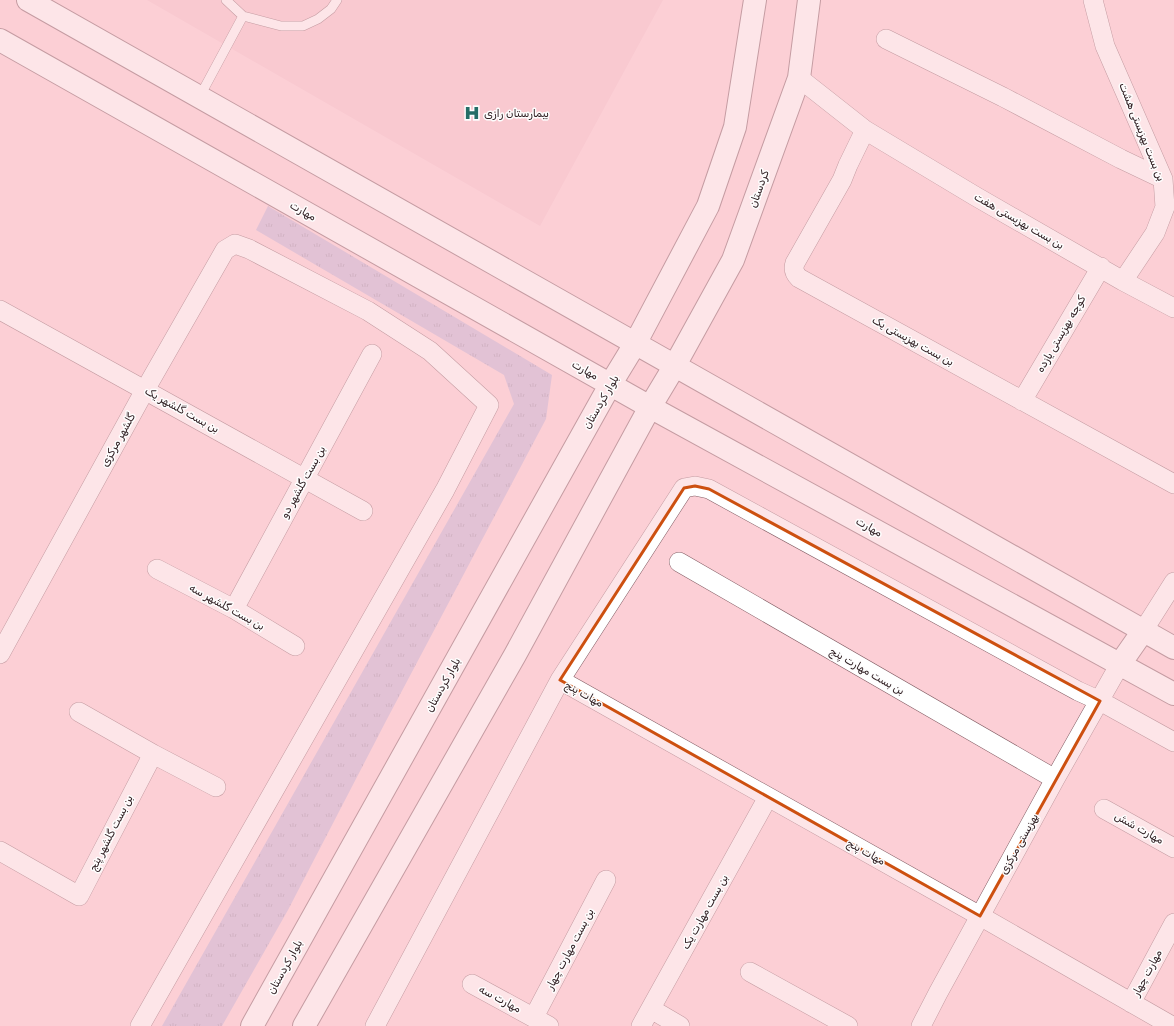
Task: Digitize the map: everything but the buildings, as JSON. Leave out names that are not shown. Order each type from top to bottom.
[{"type":"main road","points":[[28,0],[1174,648]]},
{"type":"main road","points":[[635,344],[708,206],[713,192],[735,127],[755,0]]},
{"type":"main road","name":"کردستان","points":[[674,366],[733,260],[800,78],[809,0]]},
{"type":"main road","name":"مهارت","points":[[0,40],[610,385],[1174,694]]},
{"type":"main road","name":"بلوار کردستان","points":[[252,1026],[610,385],[635,344]]},
{"type":"main road","points":[[304,1026],[515,655],[650,407],[674,366]]},
{"type":"main road","points":[[1120,664],[1143,631]]},
{"type":"street","name":"بن بست بهزیستی هشت","points":[[1093,0],[1105,46],[1163,179],[1165,207],[1155,233],[1123,281]]},
{"type":"street","points":[[886,40],[1003,97],[1121,159],[1163,179]]},
{"type":"street","name":"بن بست بهزیستی هفت","points":[[800,78],[865,130],[1123,281],[1174,308]]},
{"type":"street","name":"بن بست بهزیستی یک","points":[[865,130],[842,180],[795,263],[794,270],[799,278],[1174,484]]},
{"type":"street","name":"گلشهر مرکزی","points":[[0,654],[145,390],[225,250],[235,244],[249,248],[368,310],[430,351],[488,405],[445,490],[140,1026]]},
{"type":"street","name":"کوچه بهزیستی یازده","points":[[1022,401],[1101,268]]},
{"type":"street","name":"بن بست گلشهر یک","points":[[0,310],[363,511]]},
{"type":"street","name":"بن بست گلشهر دو","points":[[234,609],[372,354]]},
{"type":"street","points":[[375,1026],[560,680],[684,488],[695,486],[709,489],[1174,742]]},
{"type":"street","name":"بن بست مهارت پنج","points":[[679,562],[1055,779]]},
{"type":"street","name":"بن بست گلشهر سه","points":[[157,569],[234,609],[295,646]]},
{"type":"street","points":[[1143,631],[1174,582]]},
{"type":"street","name":"بهزیستی مرکزی","points":[[921,1026],[1055,779],[1120,664]]},
{"type":"street","name":"مهات پنج","points":[[560,680],[980,916],[1172,1026]]},
{"type":"street","points":[[78,712],[216,787]]},
{"type":"street","name":"بن بست گلشهر پنج","points":[[0,852],[79,896],[153,754]]},
{"type":"street","name":"بن بست مهارت یک","points":[[641,1026],[768,797]]},
{"type":"street","name":"مهارت شش","points":[[1104,809],[1174,848]]},
{"type":"street","name":"بن بست مهارت چهار","points":[[541,1022],[606,880]]},
{"type":"street","name":"مهارت چهار","points":[[1131,1003],[1174,923]]},
{"type":"street","points":[[750,972],[848,1026]]},
{"type":"street","name":"مهارت سه","points":[[472,984],[541,1022]]},
{"type":"street","points":[[651,1009],[680,1026]]},
{"type":"lane","points":[[226,0],[243,16],[282,26],[303,26],[318,19],[330,9],[337,0]]},
{"type":"lane","points":[[200,96],[243,16]]},
{"type":"highlighted area","points":[[695,486],[709,489],[1100,701],[980,916],[560,680],[684,488]]},
{"type":"shaded area","name":"بیمارستان رازی","points":[[147,0],[663,0],[540,226]]},
{"type":"green space","points":[[268,206],[552,375],[546,419],[288,910],[222,1026],[162,1026],[514,404],[504,375],[256,230]]},
{"type":"place","name":"بیمارستان رازی","points":[[472,113]]}]
